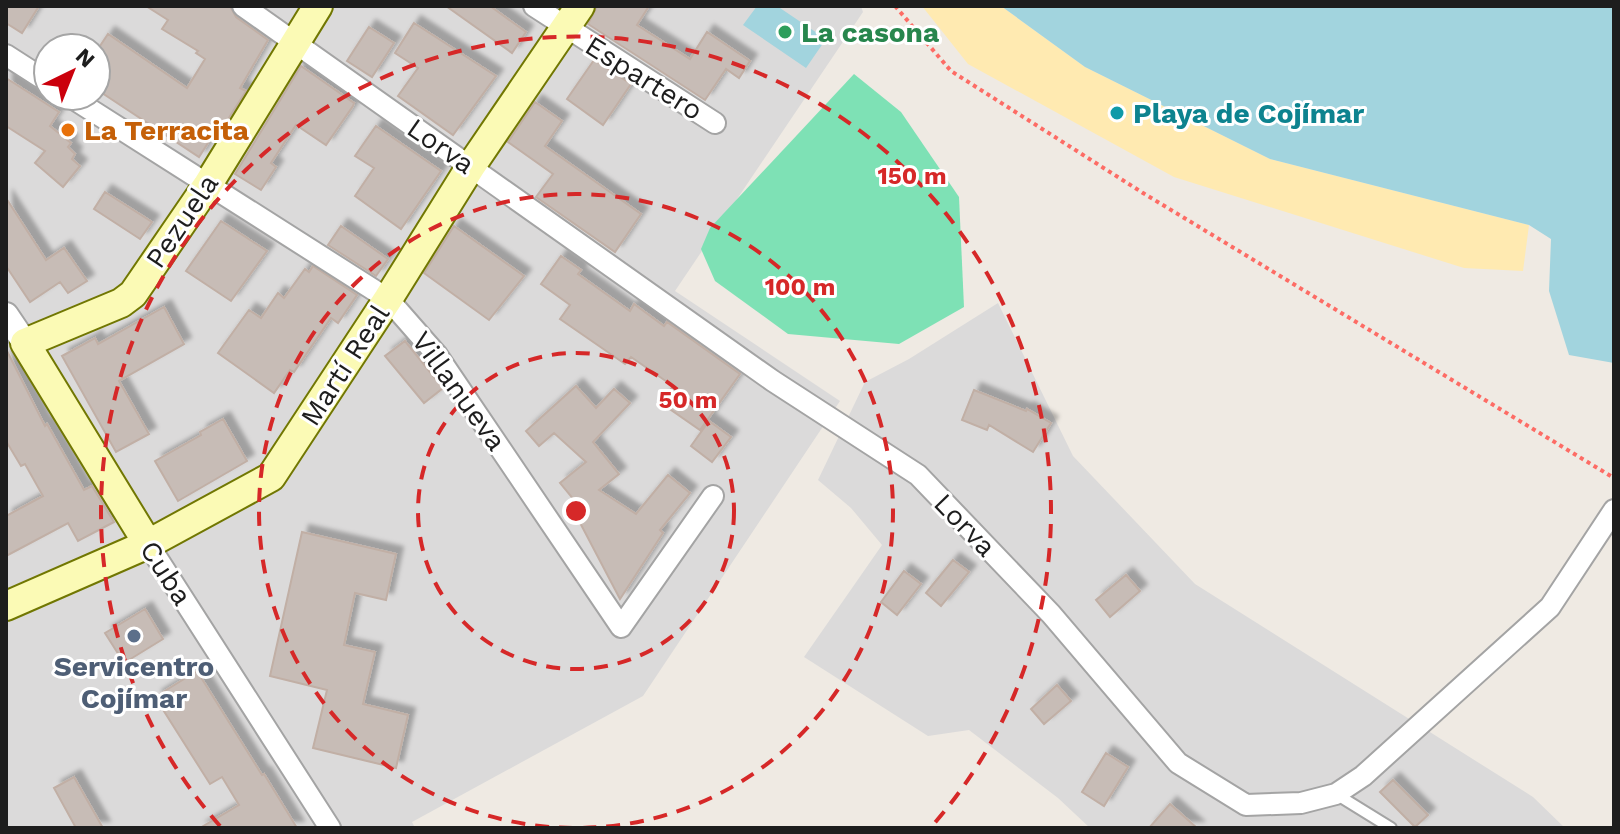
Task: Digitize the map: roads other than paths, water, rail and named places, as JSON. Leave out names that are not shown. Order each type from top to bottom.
[{"type":"main road","name":"Pezuela","points":[[25,343],[121,303],[133,294],[207,186],[318,6]]},
{"type":"main road","name":"Martí Real","points":[[6,606],[148,544],[271,477],[471,166],[573,17]]},
{"type":"main road","name":"Cuba","points":[[25,343],[148,544]]},
{"type":"street","name":"Lorva","points":[[243,6],[773,381],[918,475],[1051,614],[1178,763],[1246,805],[1301,803],[1336,794],[1363,776],[1550,607],[1614,510]]},
{"type":"street","name":"Espartero","points":[[534,6],[573,17],[715,123]]},
{"type":"street","points":[[6,55],[32,72]]},
{"type":"street","name":"Villanueva","points":[[94,112],[388,299],[437,355],[621,627],[713,496]]},
{"type":"street","name":"Cuba","points":[[6,315],[25,343]]},
{"type":"street","name":"Cuba","points":[[148,544],[330,828]]},
{"type":"lane","points":[[1336,794],[1391,828]]},
{"type":"water","name":"La casona","points":[[757,6],[777,6],[826,39],[806,68],[743,25]]},
{"type":"water","points":[[1001,6],[1614,6],[1614,363],[1569,355],[1549,291],[1551,239],[1529,225],[1270,159],[1085,67]]},
{"type":"place","name":"La casona","points":[[785,32]]},
{"type":"place","name":"Playa de Cojímar","points":[[1117,113]]},
{"type":"place","name":"La Terracita","points":[[68,130]]},
{"type":"place","name":"Servicentro Cojímar","points":[[134,636]]}]
